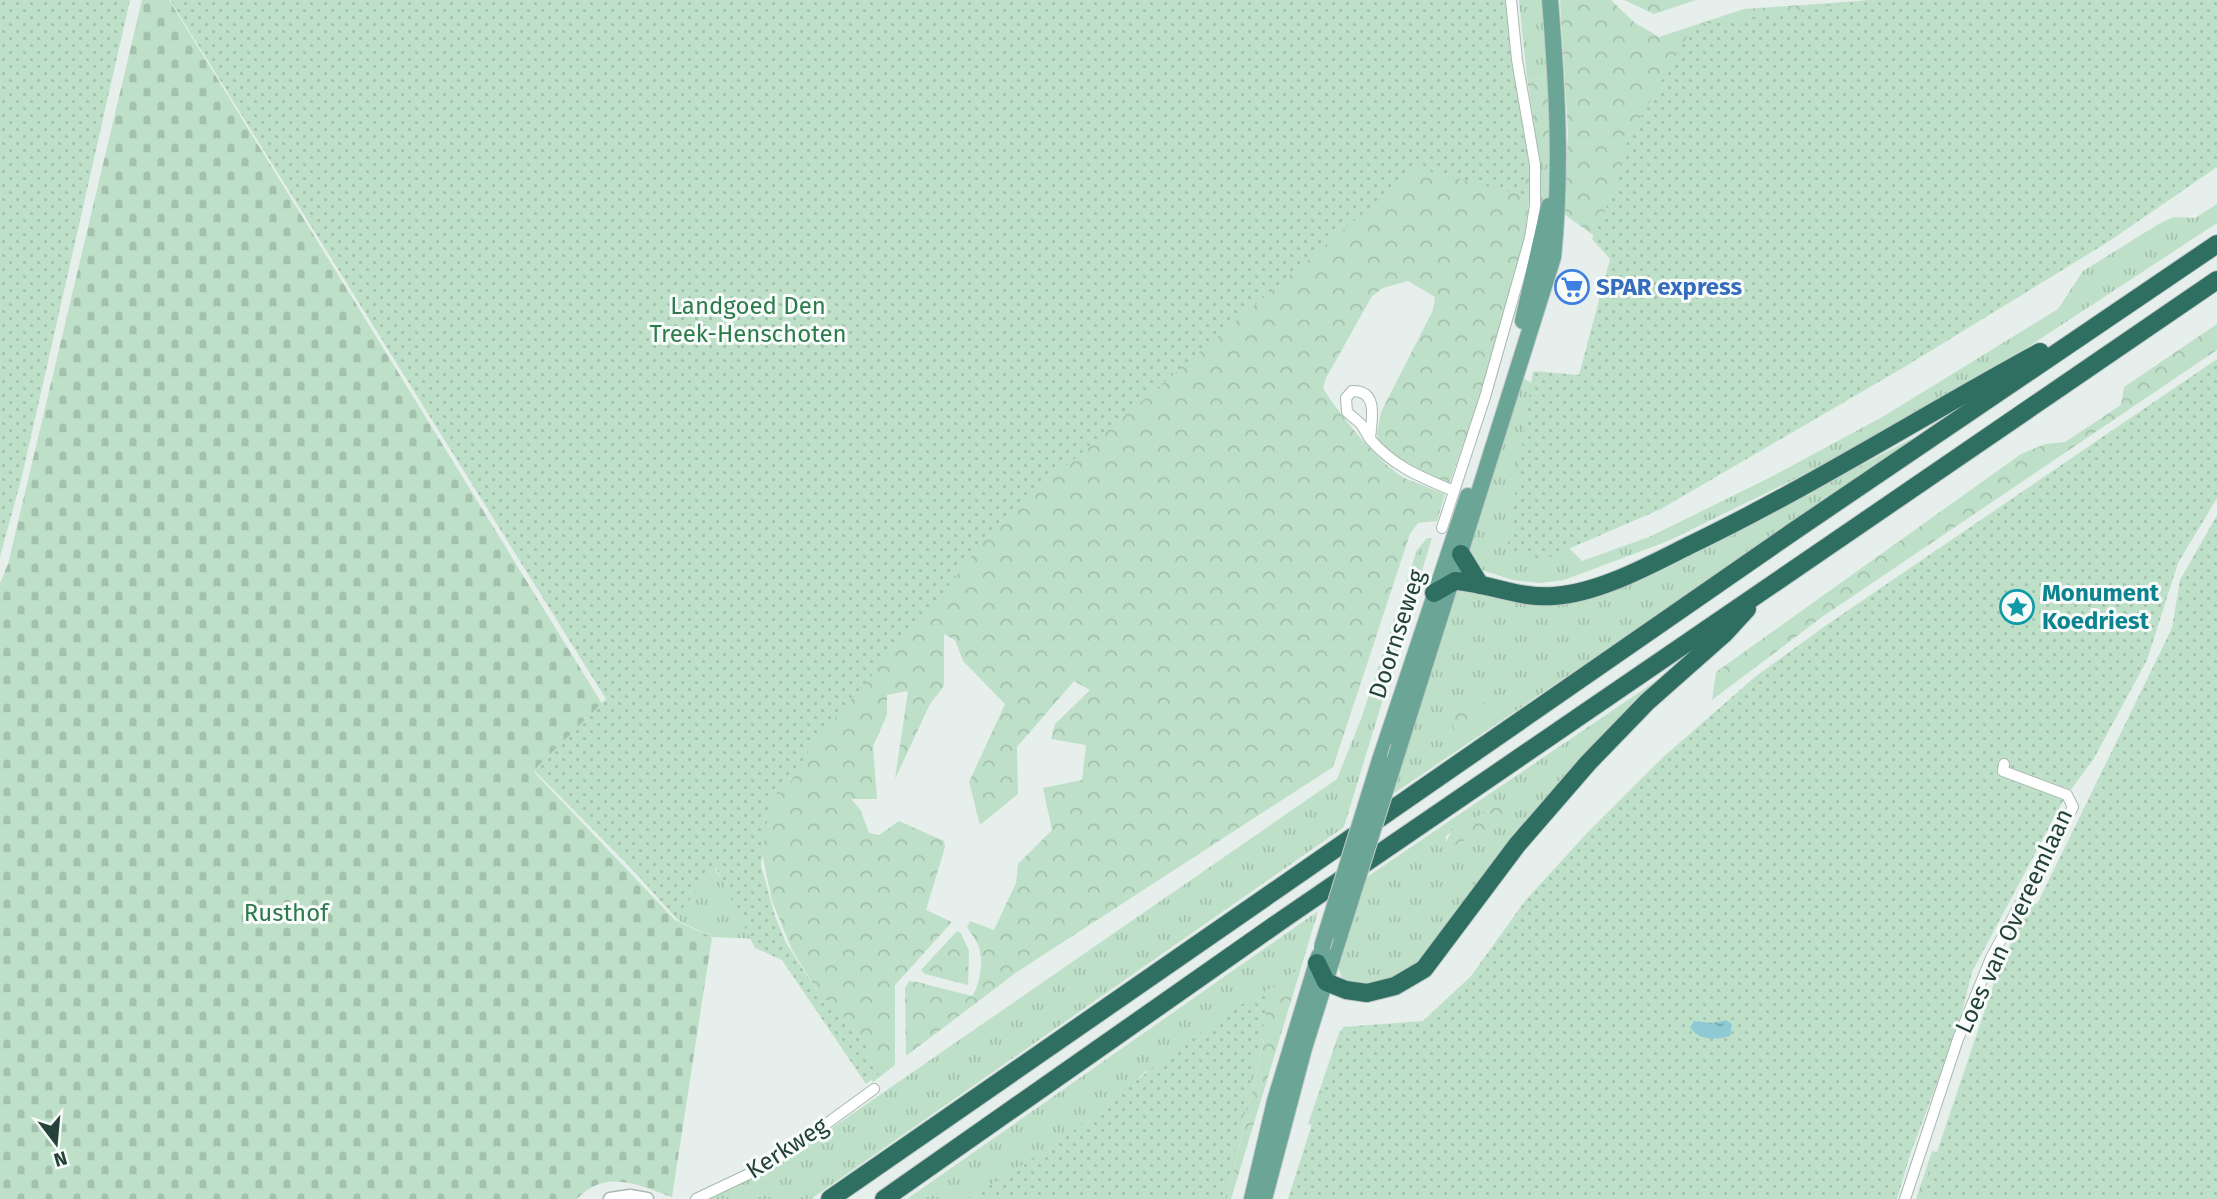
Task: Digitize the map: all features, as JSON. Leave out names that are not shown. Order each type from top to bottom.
[{"type":"highway","points":[[830,1199],[1264,895],[2217,244]]},
{"type":"highway","points":[[884,1199],[1768,585],[2217,280]]},
{"type":"highway","points":[[1434,593],[1453,581],[1525,596],[1573,594],[1637,569],[1757,513],[1818,480],[1963,394],[2132,301]]},
{"type":"highway","points":[[1461,554],[1480,585]]},
{"type":"highway","points":[[1319,955],[1326,982],[1346,990],[1367,993],[1395,986],[1424,969],[1517,845],[1588,763],[1647,702],[1725,633],[1768,585]]},
{"type":"main road","name":"Doornseweg","points":[[1264,1199],[1304,1048],[1553,257],[1558,206],[1556,78],[1550,0]]},
{"type":"main road","name":"Doornseweg","points":[[1252,1199],[1275,1101],[1319,955],[1434,593],[1483,453],[1528,306],[1550,201],[1556,78]]},
{"type":"street","points":[[1442,528],[1523,264],[1535,205],[1535,165],[1517,60],[1511,0]]},
{"type":"street","points":[[1370,439],[1371,403],[1364,392],[1352,391],[1346,398],[1347,412],[1361,424],[1370,439],[1401,468],[1454,491]]},
{"type":"street","name":"Loes van Overeemlaan","points":[[1905,1199],[1958,1039],[1991,958],[2073,807],[2067,795],[2003,771],[2004,764]]},
{"type":"street","name":"Kerkweg","points":[[696,1199],[774,1162],[874,1089]]},
{"type":"street","points":[[610,1199],[647,1199]]},
{"type":"green space","points":[[0,0],[130,0],[22,476],[0,557]]},
{"type":"green space","name":"Rusthof","points":[[142,0],[169,0],[609,715],[534,772],[675,920],[712,937],[672,1197],[635,1184],[611,1182],[599,1184],[577,1199],[0,1199],[0,583],[8,564]]},
{"type":"green space","name":"Landgoed Den Treek-Henschoten","points":[[170,0],[1507,0],[1524,143],[1526,196],[1416,168],[993,528],[948,587],[812,745],[789,785],[783,782],[769,807],[761,865],[775,916],[786,943],[817,991],[859,1031],[879,1074],[866,1084],[782,960],[755,948],[716,868],[675,917],[641,878],[534,770],[606,699]]},
{"type":"green space","points":[[1507,0],[1524,93],[1530,148],[1530,190],[1525,233],[1506,320],[1449,484],[1394,458],[1379,443],[1377,434],[1381,412],[1433,310],[1435,297],[1408,281],[1383,288],[1372,296],[1323,388],[1350,425],[1387,465],[1409,480],[1445,494],[1437,521],[1418,523],[1410,534],[1333,767],[1017,972],[906,1056],[905,988],[909,981],[972,996],[978,984],[981,961],[979,947],[967,927],[970,921],[994,930],[1016,883],[1018,864],[1052,830],[1043,788],[1082,780],[1086,745],[1051,739],[1055,724],[1090,690],[1074,681],[1017,747],[1018,794],[980,825],[969,782],[1005,704],[963,661],[955,640],[944,634],[944,686],[930,704],[895,779],[908,691],[887,695],[887,715],[873,746],[877,799],[851,799],[860,809],[869,833],[879,835],[899,821],[944,841],[945,847],[926,910],[952,922],[895,985],[895,1065],[873,1082],[792,950],[772,901],[761,849],[708,814]]},
{"type":"green space","points":[[1519,0],[1545,0],[1551,79],[1527,78]]},
{"type":"green space","points":[[1560,0],[1611,0],[1635,23],[1659,37],[1744,9],[1873,0],[1604,243],[1564,214],[1568,133]]},
{"type":"green space","points":[[1624,0],[1696,0],[1654,14]]},
{"type":"green space","points":[[1867,0],[2217,0],[2217,167],[2108,242],[1906,366],[1661,509],[1543,560],[1507,550],[1533,371],[1579,375],[1610,259],[1592,239],[1613,192],[1628,139],[1693,26]]},
{"type":"green space","points":[[1527,78],[1551,79],[1552,158],[1539,158]]},
{"type":"green space","points":[[1539,158],[1552,158],[1550,192],[1543,241],[1528,290],[1539,197]]},
{"type":"green space","points":[[2217,204],[2217,223],[1999,366],[1840,457],[1668,541],[1564,580],[1539,583],[1513,580],[1463,564],[1523,378],[1540,388],[1563,542],[1582,561],[1649,537],[1769,478],[1884,416],[2058,309],[2083,271],[2173,217],[2195,218]]},
{"type":"green space","points":[[2217,324],[2217,350],[1822,617],[1712,700],[1716,672],[2021,454],[2045,444],[2065,442],[2121,405],[2124,387]]},
{"type":"green space","points":[[2217,359],[2217,498],[2178,563],[2147,660],[2093,760],[2064,799],[1972,972],[1960,1021],[1910,1155],[1897,1199],[1288,1199],[1343,1027],[1423,1021],[1471,976],[1525,901],[1587,833],[1661,759],[1755,677],[1828,624]]},
{"type":"green space","points":[[1943,422],[1390,796],[1457,585],[1534,601],[1759,519]]},
{"type":"green space","points":[[2217,515],[2217,1199],[1921,1199],[1997,974],[2030,902],[2037,904],[2172,628],[2180,580]]},
{"type":"green space","points":[[1427,538],[1432,538],[1344,827],[811,1199],[702,1199],[774,1168],[1337,779],[1361,719],[1417,550]]},
{"type":"green space","points":[[1675,668],[1418,968],[1381,983],[1363,984],[1342,979],[1338,965],[1364,879]],"holes":[[[1500,804],[1499,823],[1446,850],[1446,836]]]},
{"type":"green space","points":[[1488,701],[1494,710],[1478,724],[1458,732],[1454,729],[1452,723],[1456,714]]},
{"type":"green space","points":[[541,770],[663,790],[761,939],[713,937],[679,921]]},
{"type":"green space","points":[[1500,804],[1508,810],[1499,823],[1446,850],[1444,846],[1451,832]]},
{"type":"green space","points":[[1318,911],[1301,968],[1211,1028],[1264,1040],[1227,1199],[1151,1199],[1136,1118],[1147,1070],[1017,1199],[907,1199]]},
{"type":"green space","points":[[957,931],[961,933],[969,951],[968,985],[925,974],[921,970]]},
{"type":"green space","points":[[1301,968],[1231,1199],[1227,1199],[1264,1040],[1209,1027]]},
{"type":"green space","points":[[1258,993],[1270,996],[1224,1199],[968,1199],[1066,1137],[1157,1064]]},
{"type":"green space","points":[[1340,1030],[1351,1033],[1322,1127],[1308,1124]]},
{"type":"green space","points":[[1932,1151],[1944,1154],[1934,1199],[1916,1199]]},
{"type":"water","points":[[1726,1020],[1732,1024],[1730,1036],[1725,1037],[1703,1037],[1693,1032],[1690,1027],[1694,1021],[1713,1023]]},
{"type":"place","name":"SPAR express","points":[[1572,287]]},
{"type":"place","name":"Monument Koedriest","points":[[2017,607]]}]
